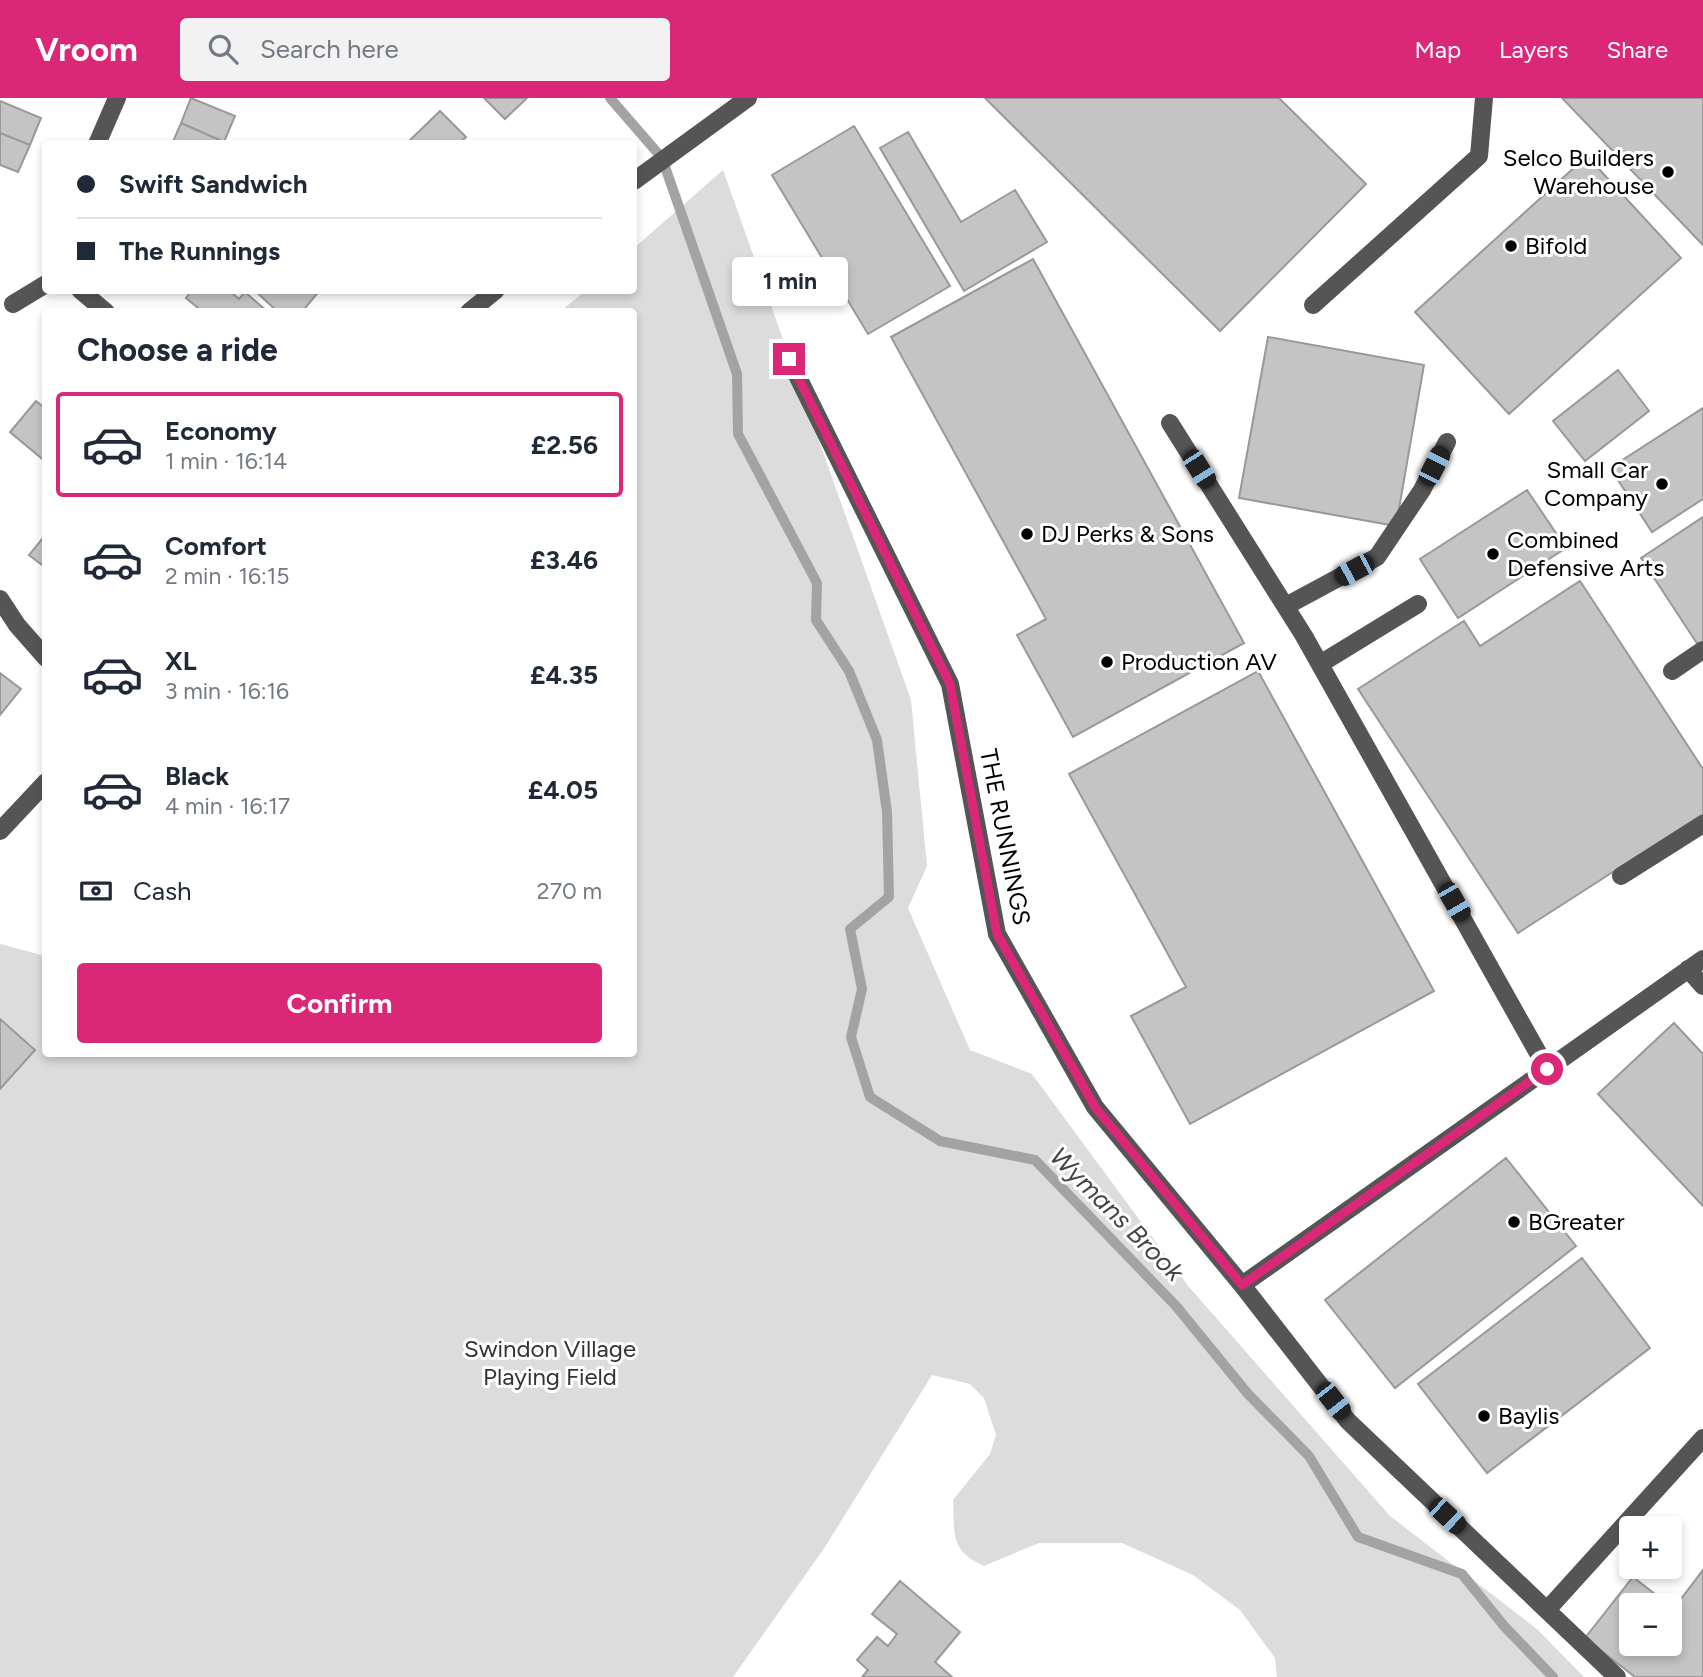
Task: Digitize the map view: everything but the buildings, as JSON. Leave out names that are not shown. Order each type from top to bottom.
[{"type":"street","points":[[99,140],[117,98]]},
{"type":"street","points":[[637,179],[748,98]]},
{"type":"street","points":[[1313,305],[1479,156],[1484,98]]},
{"type":"street","points":[[13,304],[42,287]]},
{"type":"street","points":[[85,294],[101,308]]},
{"type":"street","points":[[474,308],[491,294]]},
{"type":"street","name":"THE RUNNINGS","points":[[789,359],[950,684],[997,934],[1095,1107],[1242,1285],[1348,1421],[1617,1677]]},
{"type":"street","points":[[1171,423],[1320,664],[1547,1069]]},
{"type":"street","points":[[1286,606],[1377,557],[1422,490],[1447,442]]},
{"type":"street","points":[[0,599],[17,625],[42,653]]},
{"type":"street","points":[[1320,664],[1418,604]]},
{"type":"street","points":[[1672,671],[1703,650]]},
{"type":"street","points":[[0,831],[42,786]]},
{"type":"street","points":[[1621,877],[1703,824]]},
{"type":"street","points":[[1242,1285],[1696,964],[1703,986]]},
{"type":"street","points":[[1547,1610],[1703,1438]]},
{"type":"green space","name":"Swindon Village Playing Field","points":[[723,170],[911,700],[927,866],[908,908],[970,1050],[1032,1074],[1189,1287],[1390,1516],[1537,1629],[1584,1677],[1277,1677],[1275,1658],[1240,1610],[1193,1575],[1122,1543],[1039,1543],[984,1566],[959,1547],[954,1532],[953,1500],[990,1454],[996,1435],[984,1398],[970,1384],[932,1375],[825,1547],[733,1677],[0,1677],[0,944],[42,955],[42,1057],[637,1057],[637,308],[565,308],[581,294],[637,294],[637,245]]},
{"type":"waterway","name":"Wymans Brook","points":[[610,98],[662,158],[737,374],[738,434],[817,583],[816,620],[849,671],[877,740],[887,812],[889,897],[850,929],[862,989],[851,1037],[870,1097],[940,1141],[1035,1160],[1176,1306],[1248,1394],[1309,1456],[1358,1537],[1462,1574],[1504,1626],[1553,1677]]},
{"type":"place","name":"Selco Builders Warehouse","points":[[1668,172]]},
{"type":"place","name":"Bifold","points":[[1511,246]]},
{"type":"place","name":"Small Car Company","points":[[1662,484]]},
{"type":"place","name":"DJ Perks & Sons","points":[[1027,534]]},
{"type":"place","name":"Combined Defensive Arts","points":[[1493,554]]},
{"type":"place","name":"Production AV","points":[[1107,662]]},
{"type":"place","name":"BGreater","points":[[1514,1222]]},
{"type":"place","name":"Baylis","points":[[1484,1416]]},
{"type":"route","points":[[789,359],[950,684],[997,934],[1095,1107],[1242,1285],[1547,1069]]}]
